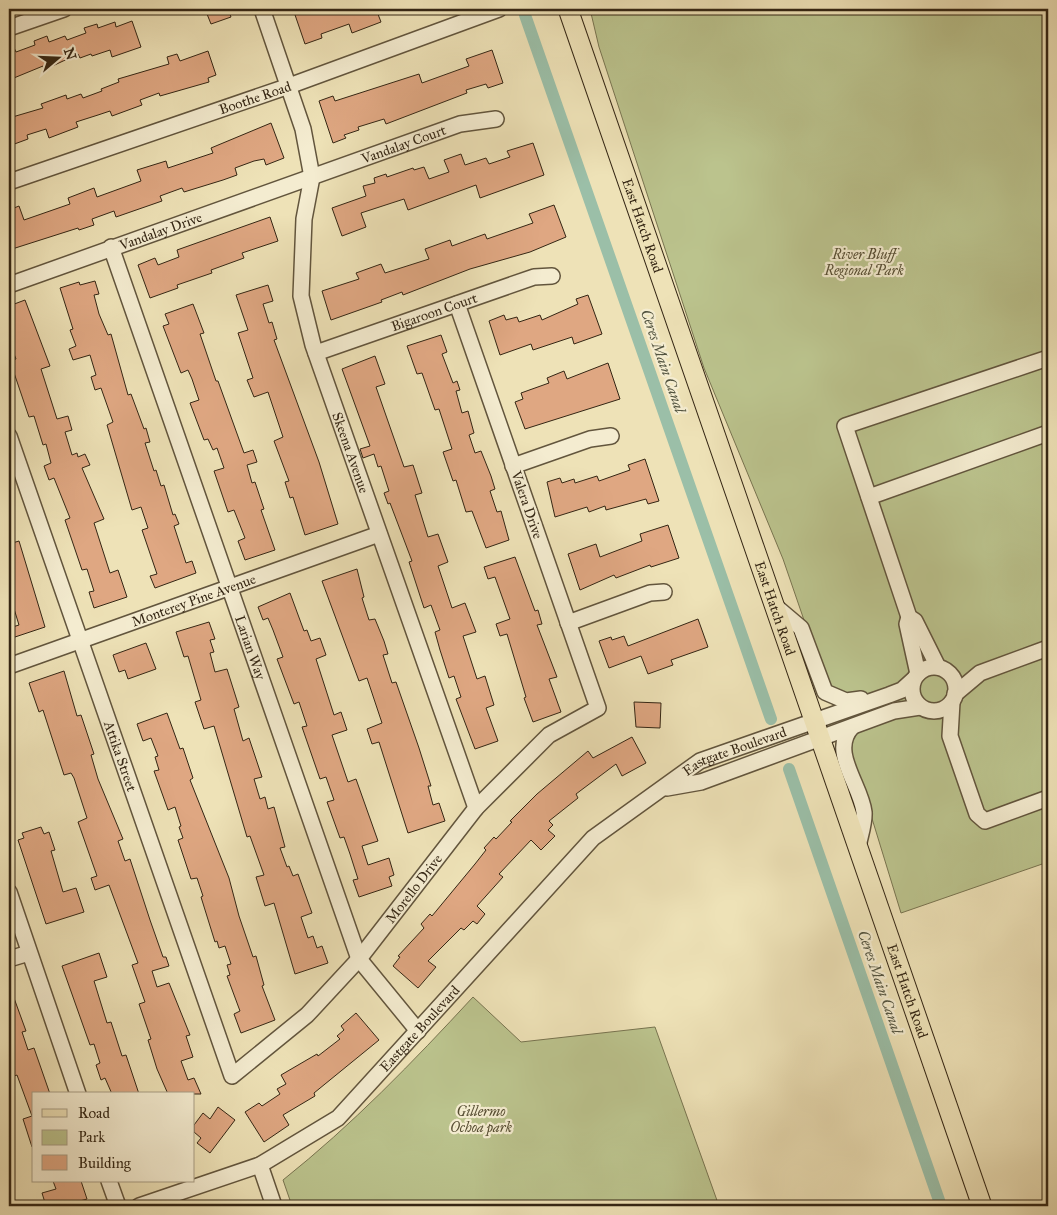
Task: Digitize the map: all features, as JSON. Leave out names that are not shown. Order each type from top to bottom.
[{"type":"main road","name":"East Hatch Road","points":[[568,9],[982,1206]]},
{"type":"street","points":[[9,28],[64,9]]},
{"type":"street","name":"Skeena Avenue","points":[[262,9],[303,129],[312,176],[304,219],[301,296],[316,353],[476,808]]},
{"type":"street","name":"Boothe Road","points":[[9,182],[289,86],[499,9]]},
{"type":"street","name":"Vandalay Court","points":[[312,176],[460,124],[496,119]]},
{"type":"street","name":"Vandalay Drive","points":[[9,285],[110,247],[312,176]]},
{"type":"street","name":"Larian Way","points":[[110,247],[228,589],[359,959],[418,1031]]},
{"type":"street","name":"Bigaroon Court","points":[[316,353],[534,277],[552,276]]},
{"type":"street","name":"Valera Drive","points":[[457,304],[598,708]]},
{"type":"street","points":[[950,736],[912,695],[915,677],[907,624],[909,617],[845,428],[847,425],[1048,358]]},
{"type":"street","points":[[869,497],[1048,433]]},
{"type":"street","name":"Attika Street","points":[[9,436],[232,1076]]},
{"type":"street","points":[[514,466],[590,438],[611,436]]},
{"type":"street","name":"Monterey Pine Avenue","points":[[9,666],[379,534]]},
{"type":"street","points":[[568,622],[650,594],[664,592]]},
{"type":"street","points":[[775,606],[800,628],[821,685],[828,694],[850,702],[876,694],[884,697]]},
{"type":"street","points":[[909,617],[915,621],[942,669],[954,680],[950,736],[977,814],[985,820],[1048,798]]},
{"type":"street","points":[[817,730],[852,726],[894,711],[924,709],[940,711],[980,673],[1048,648]]},
{"type":"street","points":[[817,730],[902,690],[924,669],[980,673]]},
{"type":"street","name":"Morello Drive","points":[[232,1076],[307,1015],[359,959],[476,808],[548,735],[598,708]]},
{"type":"street","points":[[852,726],[846,737],[844,750],[864,812],[858,847]]},
{"type":"street","name":"Eastgate Boulevard","points":[[139,1206],[260,1165],[338,1118],[593,838],[700,762],[817,730]]},
{"type":"street","points":[[9,892],[77,1092]]},
{"type":"street","points":[[9,959],[29,953]]},
{"type":"street","points":[[260,1165],[274,1206]]},
{"type":"street","points":[[109,1182],[118,1206]]},
{"type":"green space","name":"River Bluff Regional Park","points":[[590,9],[1048,9],[1048,862],[901,913],[870,812],[783,559],[704,368],[599,47]]},
{"type":"green space","name":"Gillermo Ochoa park","points":[[473,997],[521,1042],[655,1027],[719,1206],[292,1206],[283,1180],[309,1159],[381,1092]]},
{"type":"building","points":[[205,9],[228,9],[231,17],[211,24]]},
{"type":"building","points":[[293,9],[317,9],[319,12],[328,9],[376,9],[381,22],[352,33],[349,24],[321,34],[322,38],[305,44]]},
{"type":"building","points":[[132,21],[141,47],[112,57],[110,50],[80,58],[78,54],[44,70],[43,66],[9,80],[9,37],[16,52],[35,45],[34,41],[47,36],[49,42],[65,36],[67,40],[86,33],[84,28],[97,24],[98,28],[115,22],[116,27]]},
{"type":"building","points":[[492,50],[503,83],[488,88],[486,84],[466,90],[467,93],[386,124],[384,119],[358,127],[359,130],[344,135],[346,138],[333,143],[319,101],[333,96],[335,101],[419,74],[422,83],[469,66],[466,59]]},
{"type":"building","points":[[208,51],[216,75],[208,78],[209,82],[160,96],[159,93],[140,100],[142,105],[112,116],[110,111],[76,122],[78,127],[49,138],[46,129],[27,135],[28,139],[9,146],[9,118],[43,108],[41,104],[66,95],[67,99],[81,94],[83,98],[102,91],[101,89],[119,82],[118,79],[169,64],[167,57],[177,54],[180,61]]},
{"type":"building","points":[[271,123],[284,158],[266,165],[264,159],[254,161],[235,168],[237,175],[184,192],[182,188],[160,196],[162,201],[116,217],[114,211],[92,219],[94,225],[79,230],[78,228],[9,250],[9,210],[19,206],[24,220],[70,204],[68,198],[94,188],[97,197],[141,181],[137,170],[166,161],[168,168],[213,153],[211,148]]},
{"type":"building","points":[[533,143],[544,175],[480,198],[476,185],[408,210],[404,199],[361,213],[366,227],[342,236],[332,208],[366,196],[363,186],[375,183],[374,178],[386,174],[387,177],[413,168],[414,170],[424,167],[429,179],[449,172],[444,160],[461,154],[465,165],[486,158],[489,164],[510,157],[507,151]]},
{"type":"building","points":[[554,205],[566,237],[530,252],[470,269],[403,295],[402,292],[381,300],[382,302],[331,320],[322,291],[359,279],[356,273],[381,264],[385,273],[429,259],[425,249],[450,240],[452,246],[485,234],[487,239],[533,223],[529,214]]},
{"type":"building","points":[[270,217],[278,241],[242,253],[244,258],[211,270],[212,273],[177,285],[178,288],[150,298],[138,265],[155,258],[158,265],[179,257],[177,250]]},
{"type":"building","points":[[95,281],[99,294],[94,295],[99,314],[108,335],[111,334],[128,395],[131,394],[144,429],[146,428],[150,442],[145,443],[154,471],[156,470],[161,486],[164,485],[173,515],[175,514],[179,524],[174,526],[186,563],[192,561],[196,573],[155,588],[150,576],[157,574],[142,530],[148,528],[141,507],[132,510],[107,425],[113,422],[101,388],[95,390],[91,377],[96,375],[90,355],[73,360],[69,349],[76,346],[70,330],[73,329],[60,288],[79,282],[80,285]]},
{"type":"building","points":[[268,285],[273,301],[263,304],[269,323],[272,322],[277,339],[274,340],[319,462],[338,524],[305,535],[293,497],[290,498],[285,482],[289,481],[274,441],[283,437],[268,392],[254,397],[247,380],[253,378],[238,333],[248,330],[236,295]]},
{"type":"building","points":[[588,295],[602,334],[574,344],[572,337],[533,350],[531,344],[500,355],[489,321],[504,315],[506,320],[517,317],[519,322],[540,315],[542,320],[578,304],[576,299]]},
{"type":"building","points":[[25,300],[50,366],[41,369],[57,419],[68,416],[72,430],[65,432],[72,455],[77,453],[78,457],[85,454],[90,465],[82,468],[104,519],[94,523],[110,573],[118,570],[127,597],[94,608],[89,592],[94,591],[87,569],[82,570],[65,520],[70,518],[54,478],[49,480],[44,466],[51,463],[46,444],[43,445],[34,416],[29,417],[10,361],[16,359],[9,341],[9,306]]},
{"type":"building","points":[[193,304],[204,333],[200,334],[216,381],[218,381],[244,453],[253,450],[257,462],[247,465],[252,483],[255,482],[264,509],[261,510],[275,550],[245,560],[238,541],[245,538],[234,510],[228,512],[214,471],[224,468],[217,448],[213,450],[208,439],[204,440],[190,403],[199,400],[192,379],[188,370],[181,373],[163,326],[169,324],[165,314]]},
{"type":"building","points":[[441,335],[447,352],[442,354],[453,383],[457,381],[460,390],[456,391],[462,413],[468,411],[474,433],[469,435],[475,453],[481,451],[491,476],[495,489],[490,491],[497,512],[501,511],[509,540],[486,548],[472,511],[466,512],[456,480],[453,481],[443,452],[452,449],[439,409],[435,410],[422,373],[417,374],[407,346]]},
{"type":"building","points":[[375,356],[385,384],[376,387],[404,467],[413,465],[422,493],[415,495],[428,537],[438,534],[448,562],[438,566],[452,608],[465,603],[476,632],[463,636],[477,679],[485,676],[494,705],[486,708],[498,741],[475,749],[456,699],[461,697],[454,676],[449,678],[440,650],[435,632],[440,630],[431,605],[424,608],[409,562],[412,561],[390,503],[388,504],[384,493],[389,491],[381,466],[378,467],[374,454],[363,458],[360,449],[370,446],[342,369]]},
{"type":"building","points":[[608,363],[620,399],[525,429],[515,402],[523,399],[521,393],[549,383],[547,378],[564,371],[567,379]]},
{"type":"building","points":[[645,459],[659,501],[648,504],[646,499],[606,510],[605,506],[589,512],[587,507],[555,517],[547,482],[560,478],[562,483],[574,479],[575,483],[597,476],[599,481],[630,470],[628,465]]},
{"type":"building","points":[[668,525],[679,558],[651,567],[650,565],[616,578],[614,575],[580,590],[568,554],[596,544],[600,557],[642,541],[640,534]]},
{"type":"building","points":[[19,541],[45,627],[12,638],[9,628],[19,625],[11,599],[9,600],[9,544]]},
{"type":"building","points":[[515,557],[535,611],[538,610],[542,624],[537,625],[557,677],[549,679],[561,712],[533,722],[524,698],[526,697],[507,634],[500,636],[496,624],[510,619],[495,577],[488,579],[484,567]]},
{"type":"building","points":[[357,569],[364,597],[362,598],[369,620],[375,619],[384,641],[388,654],[383,655],[392,683],[396,682],[419,748],[431,786],[428,786],[433,805],[439,803],[445,821],[408,833],[379,742],[372,744],[367,729],[382,723],[367,678],[359,681],[322,581]]},
{"type":"building","points":[[290,593],[304,631],[307,630],[311,641],[320,638],[326,655],[316,659],[334,715],[341,712],[347,730],[332,735],[348,782],[356,779],[378,841],[362,846],[368,865],[389,858],[394,875],[389,877],[392,886],[359,897],[353,880],[358,879],[350,854],[344,837],[340,838],[327,802],[334,800],[326,777],[320,779],[302,727],[307,726],[299,702],[294,704],[277,659],[283,657],[268,618],[263,620],[258,607]]},
{"type":"building","points":[[698,619],[708,647],[671,660],[673,665],[648,674],[641,656],[609,668],[599,641],[611,637],[612,640],[624,636],[628,646]]},
{"type":"building","points":[[209,622],[215,639],[210,640],[214,652],[210,653],[215,672],[227,669],[239,707],[234,709],[243,741],[249,738],[262,777],[254,779],[260,799],[265,797],[268,809],[274,807],[285,847],[280,848],[287,867],[289,866],[293,876],[298,874],[312,913],[301,917],[308,938],[313,936],[317,948],[322,946],[328,963],[295,974],[274,903],[265,906],[256,877],[264,875],[250,836],[247,837],[214,726],[204,729],[195,702],[201,700],[188,656],[184,657],[176,632]]},
{"type":"building","points":[[146,643],[156,669],[128,679],[125,670],[119,672],[113,655]]},
{"type":"building","points":[[64,671],[77,716],[81,715],[94,754],[91,755],[98,779],[123,839],[118,841],[125,861],[130,859],[163,957],[166,957],[169,966],[152,971],[157,987],[169,983],[190,1035],[186,1036],[193,1057],[181,1061],[188,1080],[194,1078],[201,1094],[195,1094],[195,1092],[167,1092],[157,1069],[148,1040],[151,1039],[139,1004],[145,1002],[132,965],[138,963],[109,885],[95,890],[91,878],[97,876],[78,822],[87,818],[74,778],[71,773],[64,775],[43,710],[39,712],[29,683]]},
{"type":"building","points":[[634,702],[661,703],[660,728],[636,727]]},
{"type":"building","points":[[167,713],[180,749],[183,748],[193,778],[190,780],[229,878],[239,916],[253,957],[256,956],[264,985],[262,986],[275,1020],[241,1033],[234,1014],[240,1011],[227,976],[230,975],[227,965],[231,964],[225,946],[219,948],[217,941],[215,942],[197,878],[191,879],[178,840],[183,838],[175,807],[168,810],[154,771],[159,770],[155,757],[158,756],[151,738],[143,741],[137,724]]},
{"type":"building","points":[[632,737],[646,763],[622,776],[616,764],[576,794],[578,798],[549,821],[553,825],[548,830],[555,836],[541,850],[531,840],[499,874],[503,877],[477,906],[485,914],[477,924],[473,921],[464,930],[461,928],[428,961],[436,967],[418,988],[393,966],[400,957],[398,956],[424,928],[421,924],[430,914],[432,916],[486,850],[484,848],[494,837],[496,839],[512,822],[510,821],[537,794],[588,751],[593,758]]},
{"type":"building","points":[[41,827],[44,834],[49,832],[55,850],[51,851],[63,892],[76,888],[84,912],[46,924],[18,840],[24,838],[22,833]]},
{"type":"building","points":[[99,953],[107,977],[94,981],[107,1023],[111,1022],[122,1056],[126,1055],[138,1092],[111,1092],[105,1078],[101,1080],[96,1065],[100,1063],[94,1044],[90,1045],[62,966]]},
{"type":"building","points":[[10,987],[26,1031],[22,1032],[28,1050],[34,1048],[49,1092],[32,1092],[32,1116],[17,1075],[9,1078]]},
{"type":"building","points":[[356,1013],[379,1040],[314,1093],[315,1096],[283,1115],[289,1125],[264,1142],[245,1112],[259,1103],[262,1106],[280,1094],[277,1089],[286,1084],[281,1075],[317,1054],[318,1056],[340,1039],[337,1036],[344,1030],[341,1026]]},
{"type":"building","points":[[218,1107],[235,1120],[210,1153],[197,1143],[201,1138],[195,1133],[195,1124],[203,1113],[210,1119]]},
{"type":"building","points":[[32,1116],[32,1147],[23,1119]]},
{"type":"building","points":[[53,1182],[81,1182],[87,1199],[80,1201],[82,1206],[46,1206],[42,1193],[56,1189]]},
{"type":"waterway","name":"Ceres Main Canal","points":[[525,15],[771,719]]},
{"type":"waterway","name":"Ceres Main Canal","points":[[789,769],[941,1206]]}]
